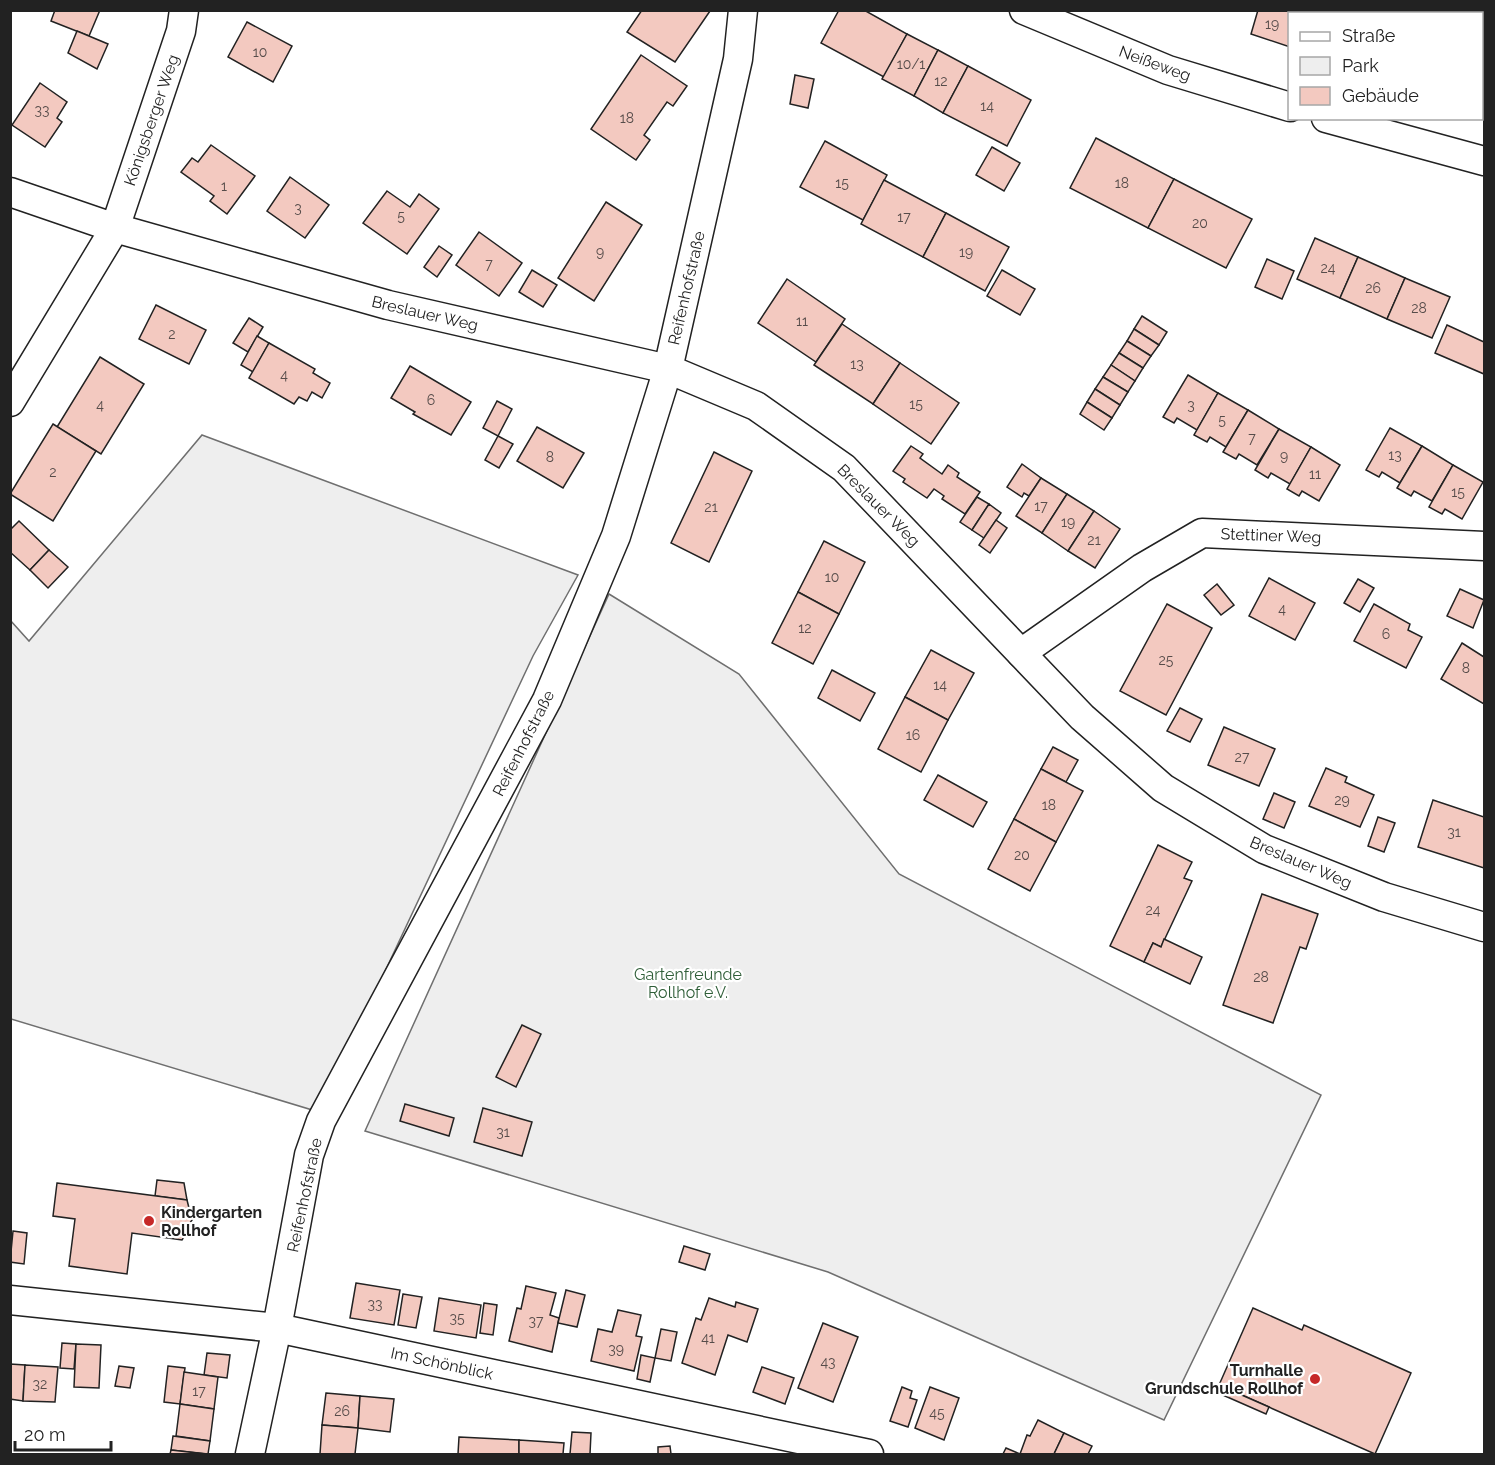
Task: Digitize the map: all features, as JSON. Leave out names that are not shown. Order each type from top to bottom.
[{"type":"street","name":"Königsberger Weg","points":[[10,402],[115,228],[181,31],[184,10]]},
{"type":"street","name":"Reifenhofstraße","points":[[250,1455],[277,1328],[309,1155],[321,1121],[547,700],[616,536],[668,369],[738,59],[743,10]]},
{"type":"street","name":"Neißeweg","points":[[1024,10],[1168,70],[1288,106]]},
{"type":"street","points":[[1334,120],[1485,160]]},
{"type":"street","points":[[10,192],[115,228]]},
{"type":"street","name":"Breslauer Weg","points":[[115,228],[388,305],[668,369],[756,406],[844,468],[1082,717],[1163,788],[1264,849],[1384,897],[1485,927]]},
{"type":"street","name":"Stettiner Weg","points":[[1022,653],[1142,568],[1202,532],[1485,546]]},
{"type":"street","name":"Im Schönblick","points":[[10,1300],[277,1328],[869,1455]]},
{"type":"green space","points":[[202,435],[578,575],[533,656],[319,1112],[11,1019],[10,620],[29,641]]},
{"type":"green space","name":"Gartenfreunde Rollhof e.V.","points":[[609,594],[739,674],[899,874],[1321,1095],[1164,1420],[828,1272],[365,1131]]},
{"type":"building","points":[[55,10],[100,10],[89,36],[51,21]]},
{"type":"building","points":[[642,10],[710,11],[675,62],[627,32]]},
{"type":"building","points":[[839,10],[864,10],[907,34],[884,77],[821,43]]},
{"type":"building","points":[[1258,10],[1334,10],[1334,12],[1288,12],[1288,46],[1251,34]]},
{"type":"building","points":[[247,22],[292,46],[273,82],[228,57]]},
{"type":"building","points":[[77,31],[108,44],[97,69],[68,53]]},
{"type":"building","points":[[907,34],[938,50],[914,96],[882,79]]},
{"type":"building","points":[[938,50],[968,66],[943,113],[914,96]]},
{"type":"building","points":[[641,55],[687,86],[673,106],[667,102],[644,135],[650,140],[636,160],[591,129]]},
{"type":"building","points":[[1483,56],[1484,56],[1483,112]]},
{"type":"building","points":[[968,66],[1031,100],[1007,146],[943,113]]},
{"type":"building","points":[[795,75],[814,79],[808,108],[790,104]]},
{"type":"building","points":[[40,83],[67,102],[57,118],[62,122],[45,147],[12,125]]},
{"type":"building","points":[[1096,138],[1174,179],[1148,228],[1070,188]]},
{"type":"building","points":[[825,141],[887,175],[863,220],[800,187]]},
{"type":"building","points":[[211,145],[255,176],[227,214],[210,201],[214,196],[181,172],[192,158],[198,162]]},
{"type":"building","points":[[992,147],[1020,163],[1004,191],[976,175]]},
{"type":"building","points":[[290,177],[329,205],[305,238],[267,211]]},
{"type":"building","points":[[1174,179],[1252,219],[1226,268],[1148,228]]},
{"type":"building","points":[[884,180],[946,213],[923,257],[861,224]]},
{"type":"building","points":[[387,191],[410,207],[419,194],[439,209],[407,254],[363,223]]},
{"type":"building","points":[[606,202],[642,225],[594,301],[558,278]]},
{"type":"building","points":[[946,213],[1009,247],[985,291],[923,257]]},
{"type":"building","points":[[479,232],[522,263],[499,296],[456,265]]},
{"type":"building","points":[[1315,238],[1358,257],[1340,298],[1297,279]]},
{"type":"building","points":[[439,246],[452,255],[437,277],[424,267]]},
{"type":"building","points":[[1358,257],[1405,278],[1387,319],[1340,298]]},
{"type":"building","points":[[1267,259],[1294,271],[1282,299],[1255,287]]},
{"type":"building","points":[[532,270],[557,285],[543,307],[519,292]]},
{"type":"building","points":[[1002,270],[1035,289],[1020,315],[987,296]]},
{"type":"building","points":[[1405,278],[1450,297],[1432,338],[1387,319]]},
{"type":"building","points":[[787,279],[845,319],[816,362],[758,323]]},
{"type":"building","points":[[156,305],[206,330],[189,364],[139,339]]},
{"type":"building","points":[[1142,316],[1167,332],[1159,345],[1134,329]]},
{"type":"building","points":[[249,318],[263,327],[248,352],[233,343]]},
{"type":"building","points":[[842,324],[900,363],[873,404],[814,365]]},
{"type":"building","points":[[1447,325],[1484,342],[1484,374],[1435,353]]},
{"type":"building","points":[[1134,329],[1159,345],[1151,356],[1127,341]]},
{"type":"building","points":[[257,336],[269,343],[253,372],[241,365]]},
{"type":"building","points":[[1127,341],[1151,356],[1143,368],[1119,353]]},
{"type":"building","points":[[269,343],[315,369],[313,373],[330,383],[322,398],[312,392],[307,401],[299,397],[294,404],[249,378]]},
{"type":"building","points":[[1119,353],[1143,368],[1135,381],[1111,365]]},
{"type":"building","points":[[100,357],[144,384],[101,454],[57,427]]},
{"type":"building","points":[[900,363],[959,403],[931,444],[873,404]]},
{"type":"building","points":[[1111,365],[1135,381],[1128,392],[1103,377]]},
{"type":"building","points":[[410,366],[471,402],[451,435],[413,414],[415,412],[391,398]]},
{"type":"building","points":[[1188,375],[1218,393],[1197,430],[1177,418],[1174,423],[1163,417]]},
{"type":"building","points":[[1103,377],[1128,392],[1120,405],[1095,389]]},
{"type":"building","points":[[1095,389],[1120,405],[1112,418],[1087,402]]},
{"type":"building","points":[[1218,393],[1248,410],[1226,447],[1210,437],[1207,442],[1194,435]]},
{"type":"building","points":[[497,401],[512,409],[498,436],[483,428]]},
{"type":"building","points":[[1087,402],[1112,418],[1104,430],[1080,414]]},
{"type":"building","points":[[1248,410],[1279,429],[1257,465],[1239,454],[1236,459],[1223,452]]},
{"type":"building","points":[[53,424],[96,451],[53,521],[10,494]]},
{"type":"building","points":[[537,427],[584,453],[563,488],[517,461]]},
{"type":"building","points":[[1390,428],[1422,446],[1400,483],[1382,472],[1379,477],[1366,470]]},
{"type":"building","points":[[1279,429],[1311,447],[1290,484],[1271,473],[1268,478],[1255,470]]},
{"type":"building","points":[[498,436],[513,444],[499,468],[485,460]]},
{"type":"building","points":[[911,446],[923,454],[920,458],[942,474],[948,465],[959,473],[957,477],[980,492],[965,514],[942,499],[944,496],[934,489],[927,498],[903,482],[905,479],[893,471]]},
{"type":"building","points":[[1422,446],[1453,465],[1432,501],[1414,491],[1411,496],[1397,488]]},
{"type":"building","points":[[1311,447],[1340,465],[1319,501],[1302,491],[1299,496],[1287,489]]},
{"type":"building","points":[[714,452],[752,471],[709,562],[671,543]]},
{"type":"building","points":[[1022,464],[1041,478],[1029,496],[1024,493],[1022,497],[1007,487]]},
{"type":"building","points":[[1453,465],[1483,482],[1462,519],[1445,509],[1442,514],[1429,507]]},
{"type":"building","points":[[1041,478],[1067,494],[1042,533],[1016,516]]},
{"type":"building","points":[[1067,494],[1094,511],[1068,551],[1042,533]]},
{"type":"building","points":[[977,497],[989,504],[972,530],[960,522]]},
{"type":"building","points":[[989,504],[1001,513],[984,538],[972,530]]},
{"type":"building","points":[[1094,511],[1120,529],[1095,568],[1068,551]]},
{"type":"building","points":[[996,520],[1007,528],[990,553],[979,545]]},
{"type":"building","points":[[19,521],[49,550],[30,570],[10,552],[10,530]]},
{"type":"building","points":[[824,541],[865,562],[839,614],[798,592]]},
{"type":"building","points":[[49,550],[68,567],[48,588],[30,570]]},
{"type":"building","points":[[1269,578],[1315,603],[1295,640],[1249,616]]},
{"type":"building","points":[[1358,579],[1374,588],[1360,612],[1344,603]]},
{"type":"building","points":[[1217,584],[1234,605],[1221,615],[1204,595]]},
{"type":"building","points":[[1460,589],[1484,600],[1473,628],[1447,616]]},
{"type":"building","points":[[798,592],[839,614],[813,664],[772,643]]},
{"type":"building","points":[[1167,604],[1212,628],[1166,715],[1120,691]]},
{"type":"building","points":[[1374,604],[1410,624],[1408,630],[1422,637],[1406,668],[1354,641]]},
{"type":"building","points":[[1462,643],[1484,657],[1484,704],[1441,679]]},
{"type":"building","points":[[931,650],[974,673],[948,720],[905,697]]},
{"type":"building","points":[[832,670],[875,693],[860,721],[818,698]]},
{"type":"building","points":[[905,697],[948,720],[921,772],[878,749]]},
{"type":"building","points":[[1180,708],[1202,719],[1190,742],[1167,731]]},
{"type":"building","points":[[1224,727],[1275,749],[1259,786],[1208,765]]},
{"type":"building","points":[[1053,747],[1078,760],[1066,782],[1041,769]]},
{"type":"building","points":[[1326,768],[1347,777],[1345,782],[1374,795],[1360,827],[1309,806]]},
{"type":"building","points":[[1041,769],[1083,791],[1056,842],[1014,819]]},
{"type":"building","points":[[938,775],[987,802],[973,827],[924,800]]},
{"type":"building","points":[[1274,793],[1295,802],[1284,828],[1263,819]]},
{"type":"building","points":[[1433,800],[1484,817],[1484,868],[1418,847]]},
{"type":"building","points":[[1378,817],[1395,823],[1384,852],[1368,846]]},
{"type":"building","points":[[1014,819],[1056,842],[1030,891],[988,869]]},
{"type":"building","points":[[1158,845],[1192,862],[1184,878],[1192,881],[1161,947],[1153,943],[1144,962],[1110,946]]},
{"type":"building","points":[[1262,894],[1318,914],[1306,949],[1300,947],[1273,1023],[1223,1005]]},
{"type":"building","points":[[1164,939],[1202,957],[1190,984],[1144,962],[1153,943],[1161,947]]},
{"type":"building","points":[[522,1025],[541,1034],[516,1087],[496,1077]]},
{"type":"building","points":[[405,1104],[454,1118],[449,1136],[400,1121]]},
{"type":"building","points":[[483,1108],[532,1122],[522,1156],[474,1142]]},
{"type":"building","points":[[157,1180],[184,1183],[187,1200],[155,1196]]},
{"type":"building","points":[[57,1183],[187,1200],[192,1220],[182,1240],[132,1233],[127,1274],[69,1266],[75,1219],[53,1216]]},
{"type":"building","points":[[13,1231],[27,1233],[24,1264],[10,1262]]},
{"type":"building","points":[[684,1246],[710,1254],[705,1270],[679,1262]]},
{"type":"building","points":[[356,1283],[400,1290],[394,1325],[350,1318]]},
{"type":"building","points":[[526,1286],[556,1293],[550,1315],[559,1318],[552,1352],[509,1341],[517,1308],[521,1309]]},
{"type":"building","points":[[566,1290],[585,1295],[577,1327],[558,1323]]},
{"type":"building","points":[[403,1294],[422,1297],[416,1328],[398,1325]]},
{"type":"building","points":[[439,1298],[481,1305],[476,1338],[434,1331]]},
{"type":"building","points":[[709,1298],[735,1307],[736,1302],[758,1309],[747,1342],[728,1335],[715,1375],[682,1363],[696,1318],[701,1320]]},
{"type":"building","points":[[484,1303],[497,1305],[493,1335],[480,1333]]},
{"type":"building","name":"Turnhalle Grundschule Rollhof","points":[[1253,1308],[1302,1330],[1304,1325],[1411,1373],[1375,1454],[1219,1385]]},
{"type":"building","points":[[618,1310],[641,1315],[636,1336],[642,1337],[634,1371],[591,1361],[598,1329],[612,1332]]},
{"type":"building","points":[[823,1323],[858,1337],[833,1402],[798,1388]]},
{"type":"building","points":[[661,1329],[677,1332],[671,1361],[655,1358]]},
{"type":"building","points":[[62,1343],[76,1344],[74,1369],[60,1368]]},
{"type":"building","points":[[76,1344],[101,1345],[99,1388],[74,1387]]},
{"type":"building","points":[[207,1353],[230,1355],[227,1378],[204,1375]]},
{"type":"building","points":[[641,1355],[655,1358],[650,1382],[637,1379]]},
{"type":"building","points":[[10,1364],[25,1365],[23,1401],[10,1399]]},
{"type":"building","points":[[25,1365],[58,1367],[55,1402],[23,1401]]},
{"type":"building","points":[[119,1366],[134,1368],[130,1388],[115,1386]]},
{"type":"building","points":[[168,1366],[185,1368],[180,1404],[164,1402]]},
{"type":"building","points":[[762,1367],[794,1378],[785,1404],[753,1392]]},
{"type":"building","points":[[184,1372],[218,1377],[214,1409],[180,1404]]},
{"type":"building","points":[[1219,1385],[1269,1407],[1266,1414],[1216,1392]]},
{"type":"building","points":[[902,1387],[912,1391],[910,1398],[917,1400],[908,1427],[890,1421]]},
{"type":"building","points":[[930,1387],[959,1398],[944,1440],[915,1428]]},
{"type":"building","points":[[326,1393],[360,1396],[358,1428],[322,1425]]},
{"type":"building","points":[[360,1396],[394,1399],[390,1432],[358,1428]]},
{"type":"building","points":[[180,1404],[214,1409],[210,1441],[176,1436]]},
{"type":"building","points":[[1038,1420],[1064,1433],[1054,1454],[1020,1454],[1027,1435],[1030,1436]]},
{"type":"building","points":[[322,1425],[358,1428],[355,1454],[320,1454]]},
{"type":"building","points":[[572,1432],[591,1433],[590,1454],[570,1454]]},
{"type":"building","points":[[1064,1433],[1092,1446],[1088,1454],[1054,1454]]},
{"type":"building","points":[[173,1436],[210,1441],[208,1454],[171,1450]]},
{"type":"building","points":[[459,1437],[519,1440],[519,1454],[458,1454]]},
{"type":"building","points":[[519,1440],[564,1443],[563,1454],[519,1454]]},
{"type":"building","points":[[670,1446],[671,1454],[658,1454],[658,1447]]},
{"type":"building","points":[[1006,1448],[1020,1454],[1003,1454]]},
{"type":"building","points":[[171,1450],[206,1454],[170,1454]]},
{"type":"place","name":"Kindergarten Rollhof","points":[[149,1221]]},
{"type":"place","name":"Turnhalle Grundschule Rollhof","points":[[1315,1379]]}]
